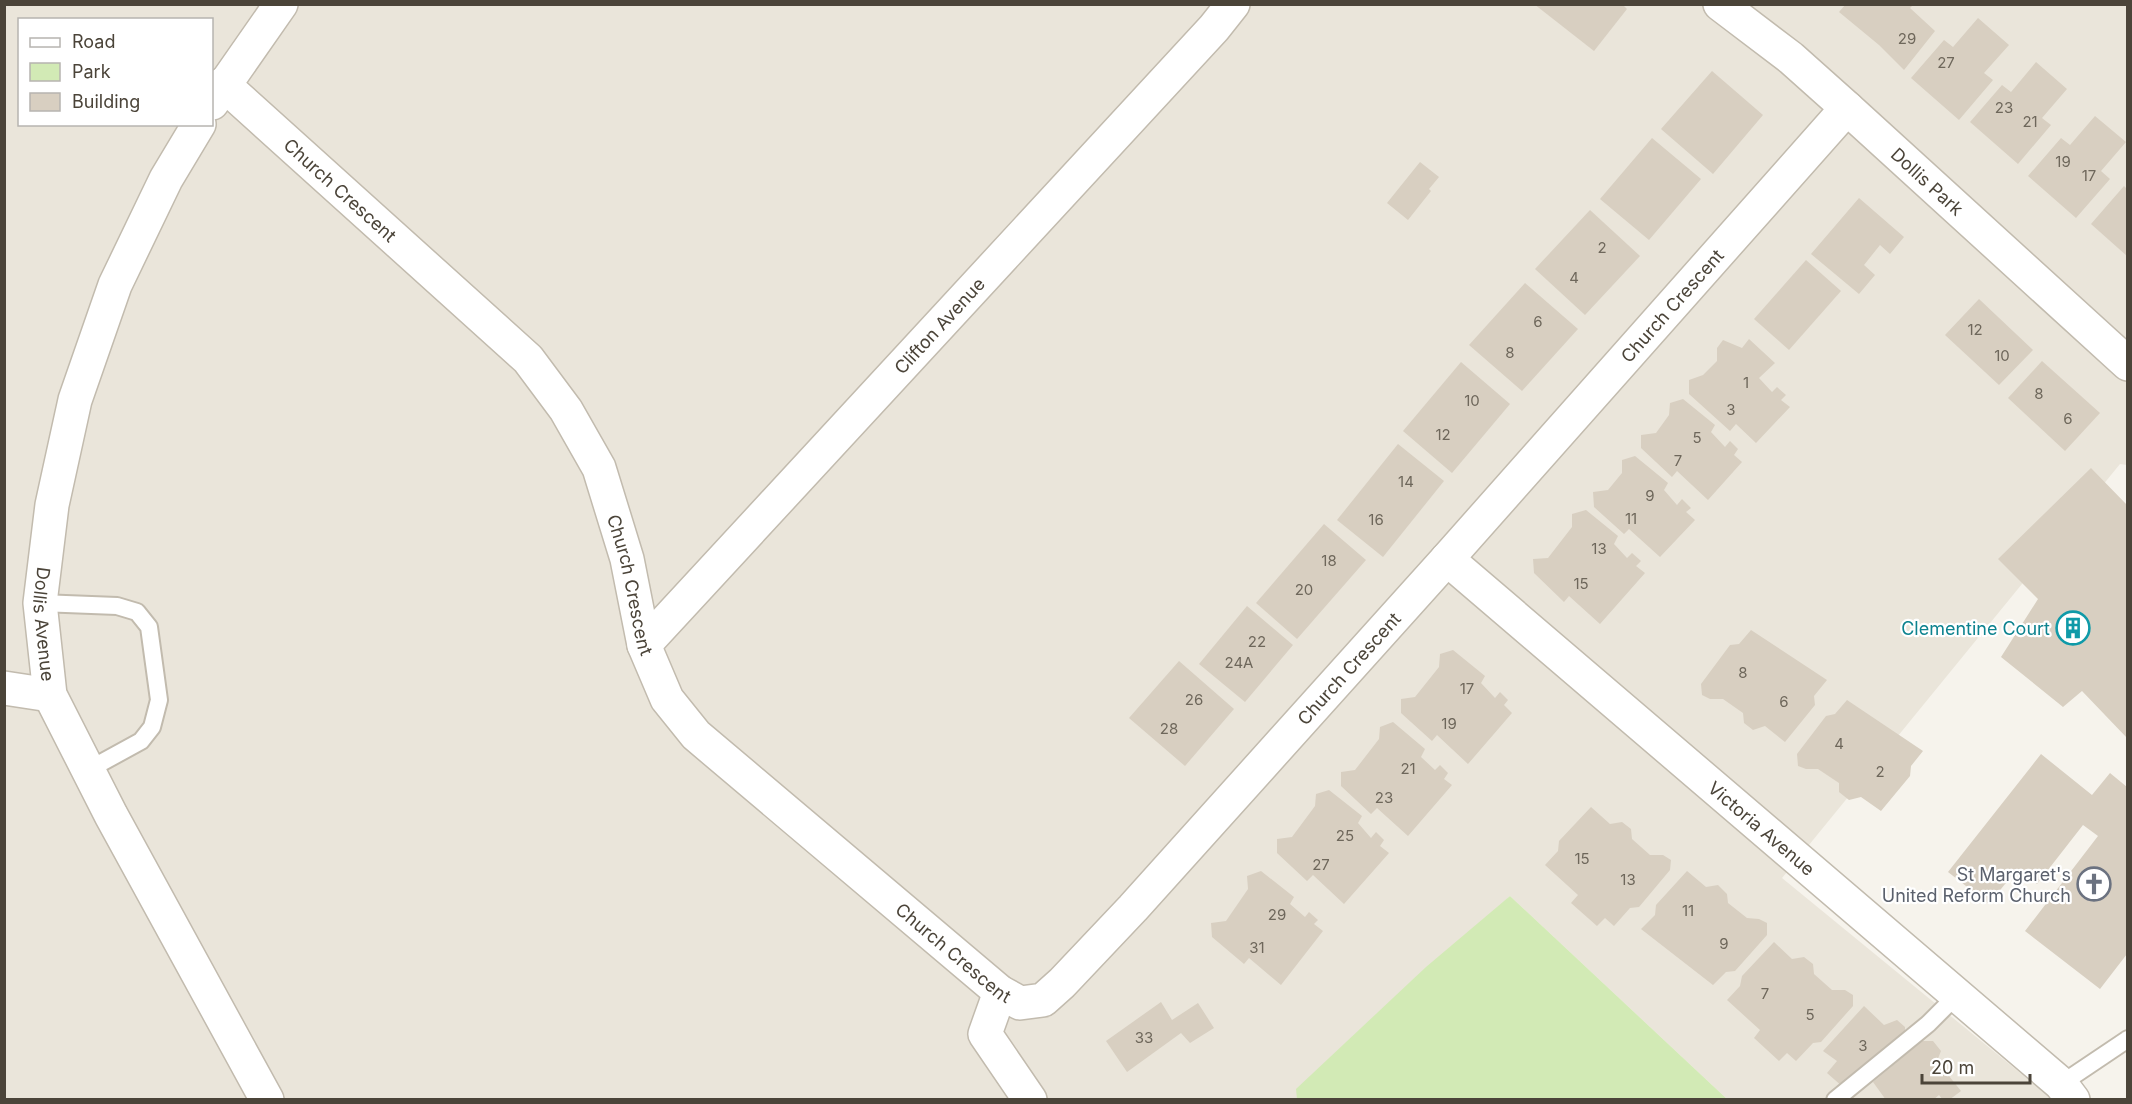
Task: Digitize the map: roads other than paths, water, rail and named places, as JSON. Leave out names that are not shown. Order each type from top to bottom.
[{"type":"street","points":[[218,94],[281,4]]},
{"type":"street","name":"Clifton Avenue","points":[[644,645],[1233,4]]},
{"type":"street","name":"Dollis Park","points":[[1720,4],[1791,58],[2127,364]]},
{"type":"street","name":"Church Crescent","points":[[218,94],[528,359],[566,410],[599,468],[627,559],[644,645],[667,699],[696,735],[1000,992],[1020,1003],[1043,1000],[1134,908],[1447,560],[1847,108]]},
{"type":"street","name":"Dollis Avenue","points":[[198,126],[166,179],[115,285],[75,400],[52,505],[40,603],[50,695],[88,770],[267,1100]]},
{"type":"street","name":"Victoria Avenue","points":[[1447,560],[1957,994],[2067,1092]]},
{"type":"street","points":[[4,688],[50,695]]},
{"type":"street","points":[[1000,992],[985,1034],[1030,1100]]},
{"type":"lane","points":[[40,603],[128,608],[137,612],[149,627],[159,700],[152,727],[141,741],[88,770]]},
{"type":"lane","points":[[1835,1100],[1928,1024],[1957,994]]},
{"type":"lane","points":[[2067,1092],[2127,1039]]},
{"type":"place","name":"Clementine Court","points":[[2073,628]]},
{"type":"place","name":"St Margaret's United Reform Church","points":[[2094,884]]}]
